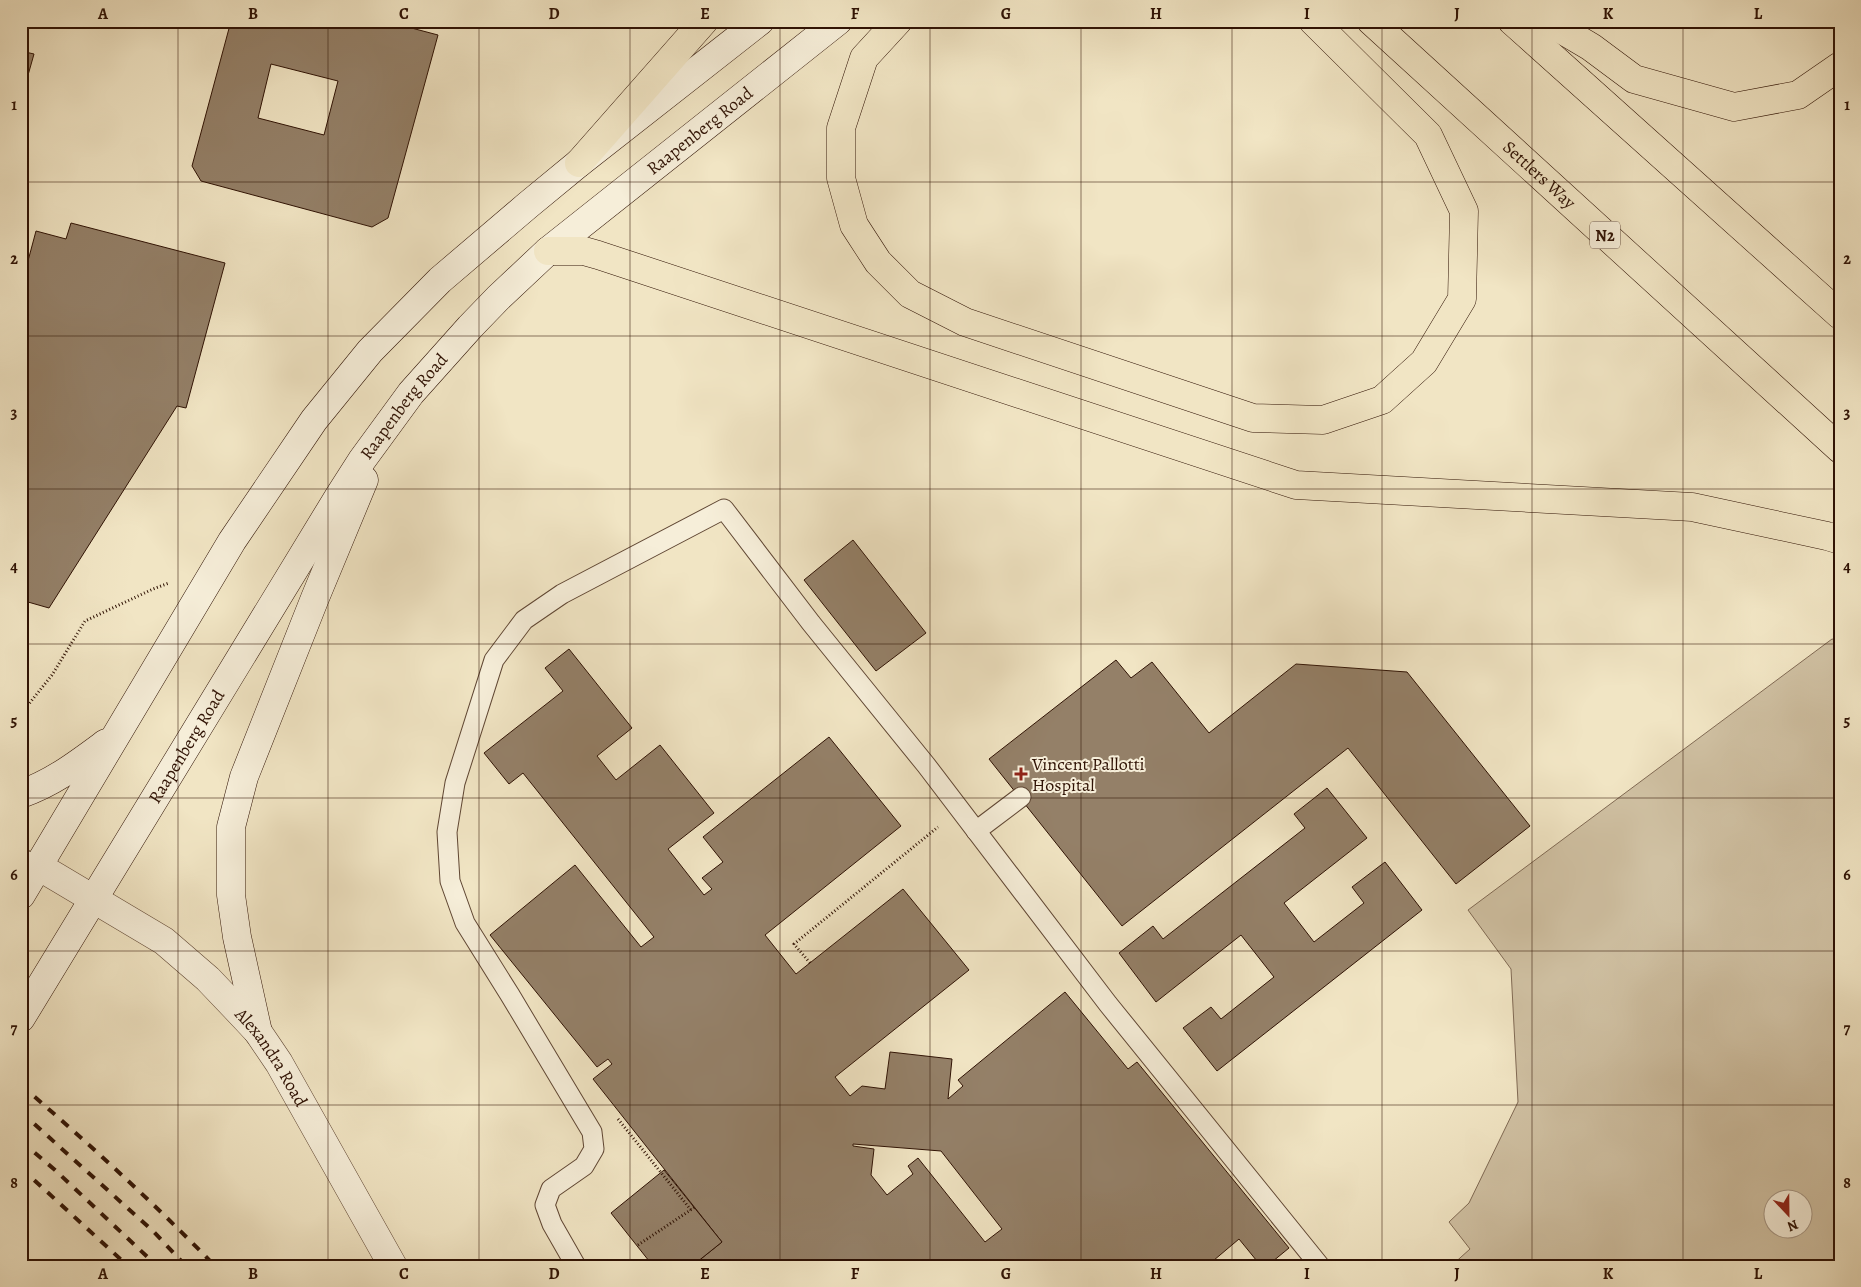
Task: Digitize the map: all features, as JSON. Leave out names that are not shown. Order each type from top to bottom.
[{"type":"highway","points":[[579,163],[704,21]]},
{"type":"highway","points":[[898,21],[864,58],[841,128],[842,178],[854,225],[878,262],[910,294],[965,322],[1253,418],[1323,420],[1382,400],[1424,362],[1462,299],[1464,211],[1428,135],[1312,21]]},
{"type":"highway","name":"Settlers Way","points":[[1371,21],[1840,449]]},
{"type":"highway","points":[[1512,21],[1840,315]]},
{"type":"highway","points":[[1547,21],[1591,47],[1634,79],[1734,108],[1798,95],[1840,66]]},
{"type":"highway","points":[[548,251],[584,251],[598,255],[1296,485],[1692,507],[1840,540]]},
{"type":"main road","points":[[21,895],[30,862],[117,734],[232,541],[314,420],[370,352],[440,280],[579,163],[760,21]]},
{"type":"main road","name":"Raapenberg Road","points":[[27,1008],[321,523],[362,460],[411,393],[470,326],[548,251],[838,21]]},
{"type":"main road","points":[[258,1032],[237,938],[230,895],[231,827],[244,777],[311,607],[388,424]]},
{"type":"main road","points":[[21,794],[51,781],[74,767],[117,734]]},
{"type":"main road","name":"Alexandra Road","points":[[30,862],[164,941],[208,979],[258,1032],[279,1063],[393,1266]]},
{"type":"lane","points":[[576,1266],[552,1224],[545,1205],[551,1189],[584,1166],[594,1149],[592,1132],[510,995],[464,923],[450,881],[447,832],[455,783],[494,660],[524,620],[562,594],[724,509],[811,623],[960,809],[1108,1004],[1320,1266]]},
{"type":"lane","points":[[976,831],[1020,797]]},
{"type":"path","points":[[21,709],[28,705],[52,675],[85,621],[153,589],[177,580]]},
{"type":"path","points":[[810,963],[794,944],[960,809]]},
{"type":"path","points":[[21,1056],[26,1048]]},
{"type":"path","points":[[638,1245],[693,1209],[661,1172]]},
{"type":"shaded area","points":[[1832,639],[1840,641],[1840,1266],[1451,1266],[1470,1249],[1449,1222],[1469,1203],[1518,1102],[1511,969],[1468,910]]},
{"type":"building","points":[[231,21],[385,21],[438,35],[388,218],[372,227],[201,181],[192,166]],"holes":[[[271,64],[338,81],[324,135],[258,118]]]},
{"type":"building","points":[[21,51],[34,54],[21,100]]},
{"type":"building","points":[[71,223],[225,263],[186,408],[177,406],[49,608],[21,600],[21,287],[36,231],[66,239]]},
{"type":"building","points":[[853,540],[926,633],[876,671],[804,580]]},
{"type":"building","points":[[569,649],[632,728],[597,756],[616,780],[660,745],[714,813],[668,849],[704,895],[712,889],[702,878],[723,862],[703,837],[829,737],[901,826],[765,935],[796,974],[903,889],[969,970],[835,1077],[850,1096],[862,1086],[885,1089],[890,1052],[952,1059],[948,1099],[963,1086],[958,1080],[1065,992],[1128,1069],[1137,1062],[1289,1248],[1267,1266],[1261,1266],[1239,1239],[1207,1266],[692,1266],[722,1242],[593,1079],[612,1064],[608,1059],[597,1067],[490,935],[575,865],[641,947],[654,937],[523,773],[509,784],[484,753],[563,691],[545,668]],"holes":[[[853,1144],[941,1151],[1002,1229],[985,1242],[918,1158],[908,1166],[913,1174],[887,1195],[871,1175],[874,1149],[853,1146]]]},
{"type":"building","points":[[1116,660],[1131,678],[1152,662],[1209,733],[1296,664],[1407,672],[1530,826],[1456,884],[1348,748],[1122,926],[989,759]]},
{"type":"building","points":[[1327,788],[1367,838],[1284,903],[1314,942],[1364,903],[1352,887],[1385,862],[1422,910],[1217,1071],[1183,1028],[1211,1007],[1221,1019],[1274,977],[1241,935],[1156,1002],[1119,953],[1153,926],[1163,939],[1305,828],[1294,814]]},
{"type":"building","points":[[664,1170],[722,1242],[692,1266],[653,1266],[611,1213]]},
{"type":"railway","points":[[21,1085],[120,1173],[215,1266]]},
{"type":"railway","points":[[21,1112],[153,1231],[186,1266]]},
{"type":"railway","points":[[21,1141],[55,1170],[157,1266]]},
{"type":"railway","points":[[21,1168],[128,1266]]},
{"type":"place","name":"Vincent Pallotti Hospital","points":[[1021,774]]}]
